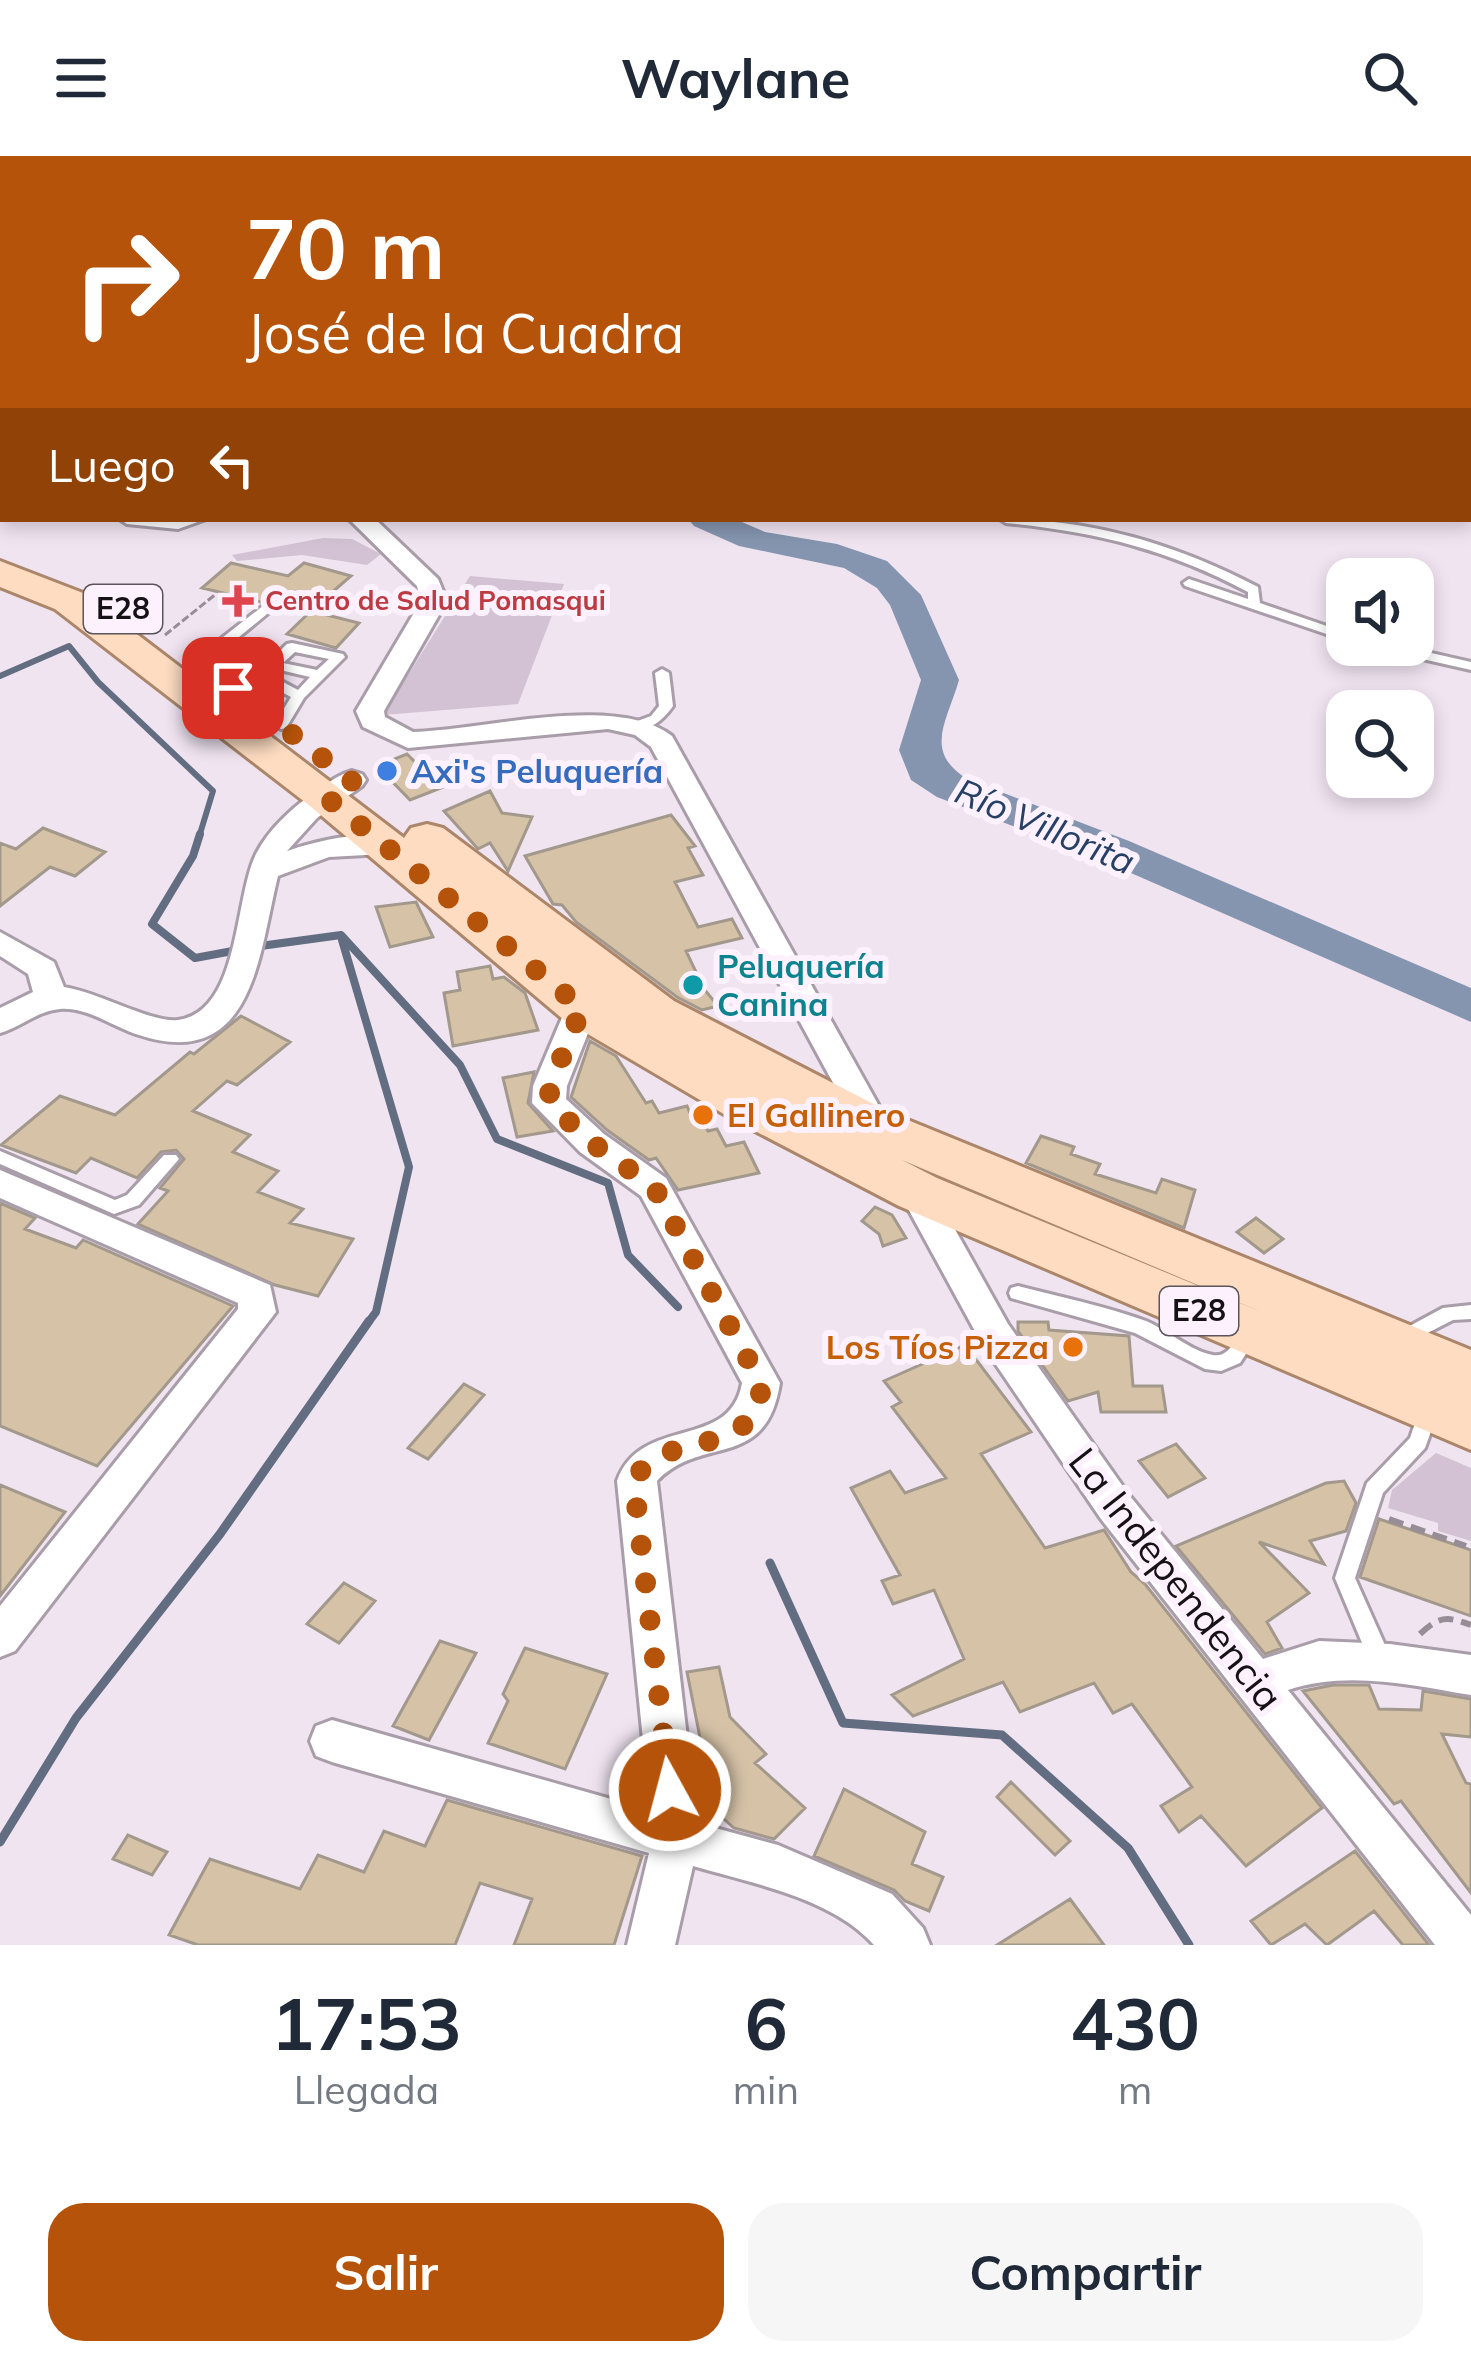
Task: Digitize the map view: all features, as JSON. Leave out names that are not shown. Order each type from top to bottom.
[{"type":"main road","name":"E28","points":[[0,555],[87,585],[165,635],[281,724],[384,845],[582,1008],[752,1107],[928,1181],[1251,1333],[1457,1403]]},
{"type":"main road","name":"E28","points":[[0,574],[69,601],[224,682]]},
{"type":"main road","name":"E28","points":[[339,789],[656,1013],[874,1127],[928,1181],[1394,1344],[1457,1403]]},
{"type":"street","points":[[373,522],[429,584],[434,601],[370,711],[373,721],[408,740],[453,740],[608,721],[637,726],[662,742],[874,1127]]},
{"type":"street","points":[[0,1022],[21,1007],[50,996],[80,996],[160,1032],[177,1033],[212,1020],[226,1006],[239,979],[265,869],[284,832],[339,789]]},
{"type":"street","points":[[265,869],[325,848],[384,845]]},
{"type":"street","points":[[0,942],[43,969],[50,996]]},
{"type":"street","points":[[582,1008],[550,1086],[549,1103],[592,1143],[639,1172],[662,1199],[761,1383],[761,1402],[749,1420],[686,1450],[650,1461],[638,1475],[637,1510],[676,1837],[651,1945]]},
{"type":"street","name":"La Independencia","points":[[928,1181],[935,1230],[1023,1379],[1115,1507],[1465,1945]]},
{"type":"street","points":[[0,1183],[257,1295],[256,1312],[4,1626]]},
{"type":"street","points":[[1255,1681],[1319,1660],[1390,1663],[1471,1675]]},
{"type":"street","points":[[332,1742],[676,1837],[844,1893],[875,1910],[906,1945]]},
{"type":"lane","points":[[147,522],[189,522]]},
{"type":"lane","points":[[1034,522],[1156,543],[1193,556],[1254,590],[1254,604]]},
{"type":"lane","points":[[1189,583],[1326,630]]},
{"type":"lane","points":[[224,682],[268,606]]},
{"type":"lane","points":[[224,682],[274,664],[292,647],[338,657],[281,724]]},
{"type":"lane","points":[[1434,657],[1471,665]]},
{"type":"lane","points":[[274,664],[320,675]]},
{"type":"lane","points":[[637,726],[656,718],[666,706],[662,673]]},
{"type":"lane","points":[[0,1157],[114,1207],[133,1200],[170,1159]]},
{"type":"lane","points":[[1018,1293],[1141,1327],[1221,1364],[1233,1358],[1251,1333]]},
{"type":"lane","points":[[1394,1344],[1450,1313],[1471,1312]]},
{"type":"lane","points":[[1373,1642],[1345,1578],[1374,1489],[1457,1403]]},
{"type":"path","points":[[165,635],[216,594]]},
{"type":"path","points":[[1367,1511],[1466,1546]]},
{"type":"path","points":[[1373,1642],[1419,1643],[1426,1623],[1437,1618],[1471,1625]]},
{"type":"shaded area","points":[[323,538],[352,539],[381,554],[367,565],[302,555],[237,561],[232,555]]},
{"type":"shaded area","points":[[470,576],[564,584],[518,704],[383,715]]},
{"type":"shaded area","points":[[1436,1453],[1471,1468],[1471,1541],[1438,1531],[1438,1523],[1388,1508],[1392,1490]]},
{"type":"building","points":[[231,563],[288,576],[304,563],[351,576],[308,613],[278,606],[274,599],[261,602],[202,588]]},
{"type":"building","points":[[311,611],[359,623],[336,648],[287,634]]},
{"type":"building","points":[[407,754],[441,788],[410,800],[377,766]]},
{"type":"building","points":[[490,791],[502,813],[532,817],[508,871],[490,843],[478,849],[444,811]]},
{"type":"building","points":[[671,815],[695,846],[688,848],[703,875],[675,882],[698,927],[732,919],[742,938],[686,951],[718,1006],[702,1010],[677,997],[576,922],[562,905],[553,904],[525,856]]},
{"type":"building","points":[[43,828],[105,852],[75,876],[50,867],[0,906],[0,843],[16,849]]},
{"type":"building","points":[[416,902],[433,937],[390,947],[376,907]]},
{"type":"building","points":[[490,966],[493,979],[504,977],[525,993],[538,1030],[453,1046],[444,993],[460,990],[457,972]]},
{"type":"building","points":[[241,1016],[290,1042],[237,1085],[227,1081],[193,1111],[250,1135],[233,1152],[278,1171],[258,1192],[303,1209],[290,1223],[353,1239],[318,1296],[275,1285],[138,1224],[168,1191],[160,1188],[184,1159],[176,1150],[161,1152],[137,1178],[91,1158],[76,1173],[1,1145],[60,1096],[115,1115]]},
{"type":"building","points":[[590,1041],[616,1056],[646,1103],[652,1101],[659,1113],[687,1106],[692,1118],[700,1116],[708,1131],[717,1129],[726,1146],[744,1142],[759,1173],[678,1190],[656,1158],[649,1160],[607,1130],[571,1097]]},
{"type":"building","points":[[534,1072],[528,1103],[553,1131],[517,1137],[503,1078]]},
{"type":"building","points":[[1041,1136],[1074,1147],[1071,1154],[1100,1164],[1095,1174],[1156,1193],[1162,1179],[1195,1190],[1184,1228],[1026,1163]]},
{"type":"building","points":[[0,1203],[35,1218],[25,1229],[76,1248],[83,1240],[233,1306],[97,1466],[0,1426]]},
{"type":"building","points":[[875,1207],[892,1215],[906,1238],[883,1246],[879,1234],[862,1221]]},
{"type":"building","points":[[1256,1218],[1283,1239],[1264,1253],[1237,1232]]},
{"type":"building","points":[[1018,1322],[1048,1322],[1049,1330],[1129,1336],[1133,1386],[1162,1386],[1166,1412],[1101,1412],[1098,1392],[1068,1401],[1018,1331]]},
{"type":"building","points":[[965,1345],[1031,1432],[981,1454],[1045,1548],[1104,1530],[1131,1572],[1322,1808],[1246,1866],[1201,1816],[1179,1832],[1161,1806],[1192,1787],[1132,1704],[1113,1713],[1094,1683],[1020,1712],[1003,1682],[913,1716],[892,1695],[964,1659],[934,1590],[893,1604],[882,1581],[900,1575],[851,1488],[890,1471],[905,1493],[946,1478],[892,1407],[901,1402],[884,1381]]},
{"type":"building","points":[[464,1384],[484,1395],[428,1459],[408,1448]]},
{"type":"building","points":[[1176,1444],[1205,1478],[1168,1497],[1139,1461]]},
{"type":"building","points":[[1344,1481],[1356,1503],[1346,1531],[1310,1541],[1324,1564],[1259,1542],[1309,1593],[1267,1622],[1282,1648],[1265,1654],[1176,1546],[1326,1483]]},
{"type":"building","points":[[0,1485],[65,1512],[0,1596]]},
{"type":"building","points":[[1379,1519],[1471,1550],[1471,1616],[1360,1577]]},
{"type":"building","points":[[344,1583],[375,1601],[339,1643],[307,1624]]},
{"type":"building","points":[[440,1641],[476,1653],[429,1740],[393,1726]]},
{"type":"building","points":[[525,1648],[607,1674],[565,1769],[488,1743],[508,1701],[503,1694]]},
{"type":"building","points":[[719,1667],[730,1717],[766,1754],[755,1763],[805,1808],[774,1839],[734,1828],[716,1812],[725,1803],[696,1772],[694,1760],[703,1753],[687,1672]]},
{"type":"building","points":[[1369,1685],[1379,1709],[1421,1710],[1423,1691],[1471,1699],[1471,1737],[1442,1734],[1466,1783],[1471,1784],[1471,1893],[1401,1801],[1394,1804],[1303,1691]]},
{"type":"building","points":[[1011,1782],[1070,1841],[1055,1855],[997,1797]]},
{"type":"building","points":[[844,1789],[925,1832],[912,1864],[943,1877],[929,1911],[905,1901],[894,1890],[814,1856]]},
{"type":"building","points":[[447,1800],[642,1856],[614,1945],[514,1945],[532,1899],[480,1883],[455,1945],[198,1945],[169,1935],[210,1859],[300,1889],[318,1855],[364,1872],[384,1831],[425,1846]]},
{"type":"building","points":[[128,1835],[167,1852],[152,1875],[113,1859]]},
{"type":"building","points":[[1355,1851],[1429,1945],[1403,1945],[1374,1911],[1327,1945],[1305,1924],[1271,1945],[1251,1921]]},
{"type":"building","points":[[1070,1899],[1104,1945],[997,1945]]},
{"type":"waterway","name":"Río Villorita","points":[[713,522],[758,541],[857,561],[890,580],[909,605],[940,680],[919,750],[926,771],[952,788],[1114,850],[1471,1006]]},
{"type":"waterway","points":[[0,676],[69,646],[98,682],[213,791],[199,837]]},
{"type":"waterway","points":[[200,834],[193,856],[152,924],[195,958],[238,950]]},
{"type":"waterway","points":[[253,947],[341,935],[460,1065],[497,1139],[608,1183],[628,1255],[678,1307]]},
{"type":"waterway","points":[[342,940],[409,1167],[376,1312],[367,1324]]},
{"type":"waterway","points":[[0,1842],[76,1718],[220,1534],[369,1321]]},
{"type":"waterway","points":[[770,1563],[843,1723],[1002,1735],[1128,1848],[1189,1945]]},
{"type":"place","name":"Centro de Salud Pomasqui","points":[[238,601]]},
{"type":"place","name":"Axi's Peluquería","points":[[387,771]]},
{"type":"place","name":"Peluquería Canina","points":[[693,985]]},
{"type":"place","name":"El Gallinero","points":[[703,1115]]},
{"type":"place","name":"Los Tíos Pizza","points":[[1073,1347]]},
{"type":"route","points":[[233,688],[352,781],[326,797],[582,1008],[550,1086],[549,1103],[592,1143],[654,1187],[761,1383],[761,1402],[749,1420],[686,1450],[650,1461],[638,1475],[637,1510],[670,1790]]}]
